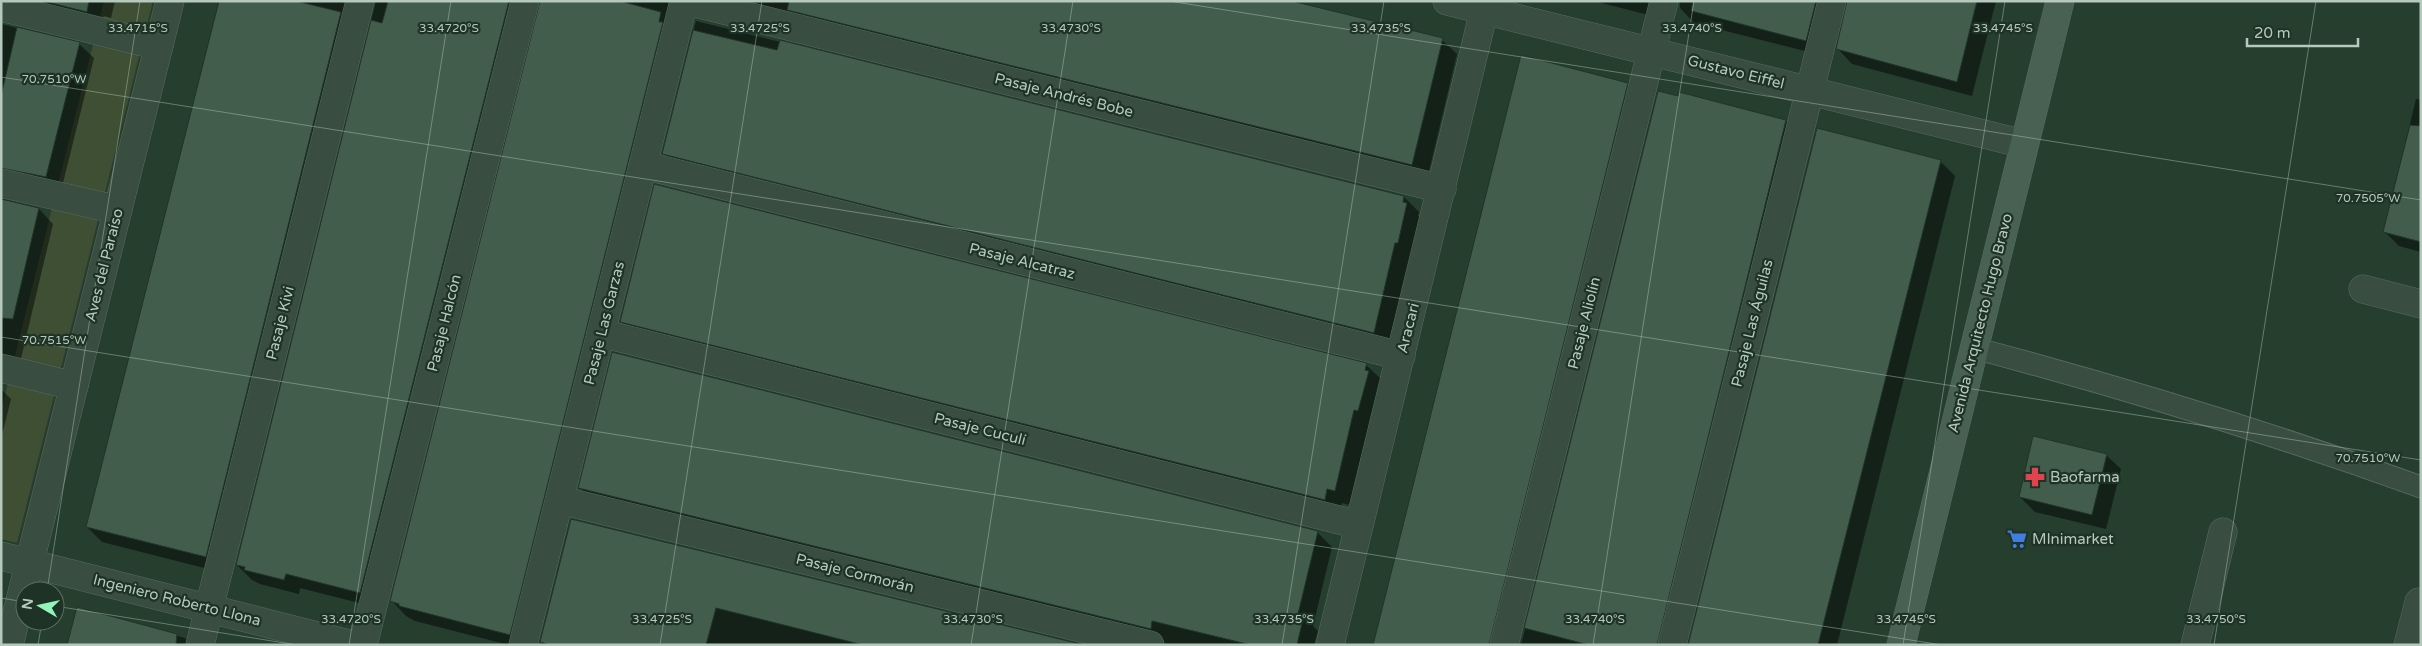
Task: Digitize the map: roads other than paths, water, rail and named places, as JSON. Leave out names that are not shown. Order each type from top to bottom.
[{"type":"street","name":"Aves del Paraíso","points":[[10,645],[170,1]]},
{"type":"street","name":"Pasaje Kivi","points":[[200,645],[360,1]]},
{"type":"street","name":"Pasaje Halcón","points":[[363,645],[525,1]]},
{"type":"street","name":"Pasaje Las Garzas","points":[[523,645],[685,1]]},
{"type":"street","name":"Pasaje Andrés Bobe","points":[[685,1],[1442,189]]},
{"type":"street","name":"Gustavo Eiffel","points":[[1447,1],[1498,9],[1651,52],[2024,144]]},
{"type":"street","name":"Pasaje Aliolín","points":[[1504,645],[1664,1]]},
{"type":"street","name":"Pasaje Las Águilas","points":[[1672,645],[1832,1]]},
{"type":"street","name":"Avenida Arquitecto Hugo Bravo","points":[[1901,645],[2060,1]]},
{"type":"street","points":[[1,7],[159,46]]},
{"type":"street","name":"Aracari","points":[[1330,645],[1442,189],[1498,9]]},
{"type":"street","name":"Pasaje Alcatraz","points":[[643,165],[1401,356]]},
{"type":"street","points":[[1,183],[118,210]]},
{"type":"street","points":[[2363,289],[2421,304]]},
{"type":"street","name":"Pasaje Cuculí","points":[[601,333],[1359,525]]},
{"type":"street","points":[[1,368],[74,386]]},
{"type":"street","name":"Pasaje Cormorán","points":[[560,500],[1150,645]]},
{"type":"street","points":[[2195,645],[2223,532]]},
{"type":"street","name":"Ingeniero Roberto Llona","points":[[1,556],[352,645]]},
{"type":"street","points":[[2408,645],[2419,602]]},
{"type":"lane","points":[[1974,348],[2169,403],[2344,459],[2421,487]]},
{"type":"place","name":"Baofarma","points":[[2035,477]]},
{"type":"place","name":"MInimarket","points":[[2017,539]]}]
